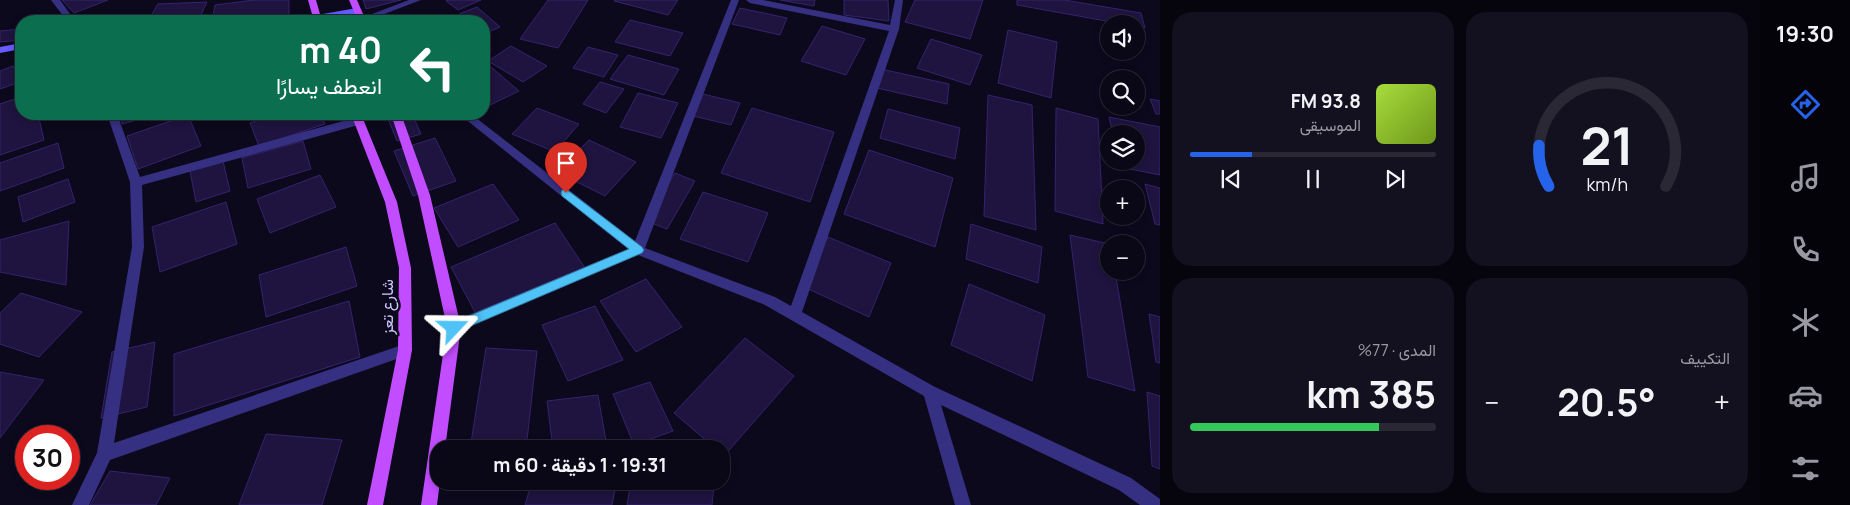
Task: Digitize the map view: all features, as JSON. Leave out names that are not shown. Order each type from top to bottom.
[{"type":"main road","points":[[312,0],[316,15]]},
{"type":"main road","points":[[353,0],[359,15]]},
{"type":"main road","points":[[340,15],[357,11]]},
{"type":"main road","points":[[0,50],[15,47]]},
{"type":"main road","name":"شارع تعز","points":[[358,120],[391,202],[405,268],[405,350],[375,505]]},
{"type":"main road","points":[[398,120],[424,195],[454,328],[429,505]]},
{"type":"street","points":[[55,0],[66,15]]},
{"type":"street","points":[[378,15],[417,0]]},
{"type":"street","points":[[454,328],[638,250],[736,0]]},
{"type":"street","points":[[750,0],[894,29]]},
{"type":"street","points":[[794,315],[894,29],[899,0]]},
{"type":"street","points":[[80,505],[104,454],[138,247],[136,182],[114,120]]},
{"type":"street","points":[[136,182],[347,120]]},
{"type":"street","points":[[472,120],[638,250],[770,301],[930,392],[1125,484],[1154,505]]},
{"type":"street","points":[[104,454],[405,350]]},
{"type":"street","points":[[930,392],[964,505]]},
{"type":"building","points":[[62,0],[108,0],[74,13]]},
{"type":"building","points":[[254,0],[289,0],[289,15],[213,15],[215,5]]},
{"type":"building","points":[[363,0],[401,0],[366,9]]},
{"type":"building","points":[[481,0],[458,10],[446,1]]},
{"type":"building","points":[[548,0],[588,0],[558,48],[520,39]]},
{"type":"building","points":[[615,0],[678,0],[668,15],[614,1]]},
{"type":"building","points":[[780,0],[815,0],[814,6]]},
{"type":"building","points":[[844,0],[888,0],[889,21],[844,15]]},
{"type":"building","points":[[915,0],[983,0],[970,39],[905,22]]},
{"type":"building","points":[[1017,0],[1064,0],[1141,13],[1142,15],[1100,15],[1100,20],[1017,5]]},
{"type":"building","points":[[207,2],[201,15],[152,15],[158,4]]},
{"type":"building","points":[[477,7],[486,15],[460,15],[459,14]]},
{"type":"building","points":[[740,8],[787,18],[780,35],[732,24]]},
{"type":"building","points":[[490,18],[500,27],[490,31]]},
{"type":"building","points":[[630,20],[683,33],[670,56],[615,42]]},
{"type":"building","points":[[822,26],[865,39],[846,75],[801,61]]},
{"type":"building","points":[[15,30],[15,41],[0,42],[0,31]]},
{"type":"building","points":[[1008,30],[1057,42],[1051,98],[998,83]]},
{"type":"building","points":[[931,39],[982,55],[970,85],[917,68]]},
{"type":"building","points":[[511,46],[547,66],[523,82],[490,62],[490,60]]},
{"type":"building","points":[[588,47],[618,55],[604,77],[573,68]]},
{"type":"building","points":[[628,55],[679,69],[664,95],[610,79]]},
{"type":"building","points":[[13,66],[15,84],[0,89],[0,71]]},
{"type":"building","points":[[490,66],[519,91],[490,105]]},
{"type":"building","points":[[881,69],[949,84],[947,104],[877,88]]},
{"type":"building","points":[[600,82],[624,89],[606,113],[583,104]]},
{"type":"building","points":[[638,93],[678,103],[661,138],[620,127]]},
{"type":"building","points":[[703,94],[740,103],[731,125],[693,116]]},
{"type":"building","points":[[988,95],[1032,105],[1036,230],[984,216]]},
{"type":"building","points":[[15,99],[15,120],[39,120],[44,140],[0,155],[0,104]]},
{"type":"building","points":[[1150,99],[1160,101],[1160,114],[1156,114]]},
{"type":"building","points":[[537,108],[579,124],[555,152],[512,134]]},
{"type":"building","points":[[752,108],[834,132],[810,202],[721,173]]},
{"type":"building","points":[[1056,108],[1098,119],[1101,180],[1100,223],[1055,211]]},
{"type":"building","points":[[888,109],[960,128],[955,159],[880,138]]},
{"type":"building","points":[[1109,117],[1160,127],[1160,175],[1135,170],[1145,170],[1145,125],[1111,125]]},
{"type":"building","points":[[122,120],[136,120],[122,124]]},
{"type":"building","points":[[173,120],[190,120],[201,146],[138,169],[127,136]]},
{"type":"building","points":[[259,120],[323,120],[325,124],[259,146],[250,123]]},
{"type":"building","points":[[388,120],[415,120],[421,134],[397,141]]},
{"type":"building","points":[[435,138],[456,181],[413,196],[394,151]]},
{"type":"building","points":[[589,140],[636,162],[605,196],[557,172]]},
{"type":"building","points":[[303,141],[311,169],[248,188],[242,158]]},
{"type":"building","points":[[58,143],[64,168],[0,191],[0,163]]},
{"type":"building","points":[[869,150],[953,178],[935,247],[844,214]]},
{"type":"building","points":[[223,161],[230,191],[196,202],[190,171]]},
{"type":"building","points":[[675,173],[695,181],[667,229],[646,221]]},
{"type":"building","points":[[320,175],[336,207],[270,233],[257,199]]},
{"type":"building","points":[[68,179],[75,202],[23,222],[18,197]]},
{"type":"building","points":[[493,184],[519,220],[458,247],[434,208]]},
{"type":"building","points":[[1145,184],[1160,188],[1160,225],[1155,224]]},
{"type":"building","points":[[703,192],[768,213],[748,262],[680,239]]},
{"type":"building","points":[[226,202],[237,244],[160,272],[152,227]]},
{"type":"building","points":[[69,221],[66,285],[0,272],[0,240]]},
{"type":"building","points":[[555,223],[585,268],[477,316],[451,267]]},
{"type":"building","points":[[971,224],[1042,247],[1038,283],[966,259]]},
{"type":"building","points":[[1070,235],[1100,242],[1100,280],[1116,280],[1135,391],[1088,377]]},
{"type":"building","points":[[828,237],[891,263],[869,317],[804,287]]},
{"type":"building","points":[[346,247],[357,286],[266,317],[259,275]]},
{"type":"building","points":[[646,279],[682,327],[636,352],[600,301]]},
{"type":"building","points":[[969,284],[1045,315],[1032,381],[951,345]]},
{"type":"building","points":[[21,293],[82,312],[39,357],[0,344],[0,313]]},
{"type":"building","points":[[349,301],[360,357],[174,416],[174,354]]},
{"type":"building","points":[[595,306],[623,360],[568,381],[542,325]]},
{"type":"building","points":[[1149,314],[1160,317],[1160,363],[1156,362]]},
{"type":"building","points":[[745,338],[794,376],[730,449],[730,440],[706,440],[674,413]]},
{"type":"building","points":[[155,342],[147,407],[101,418],[112,352]]},
{"type":"building","points":[[486,348],[537,351],[527,440],[471,440]]},
{"type":"building","points":[[0,372],[44,380],[0,438]]},
{"type":"building","points":[[650,382],[673,431],[648,440],[632,440],[613,394]]},
{"type":"building","points":[[1147,392],[1160,396],[1160,469],[1152,466]]},
{"type":"building","points":[[598,395],[606,440],[552,440],[547,401]]},
{"type":"building","points":[[266,434],[342,440],[322,505],[239,505]]},
{"type":"building","points":[[110,471],[170,478],[156,505],[90,505]]},
{"type":"building","points":[[529,490],[615,490],[612,505],[525,505]]},
{"type":"building","points":[[630,490],[714,490],[712,505],[627,505]]},
{"type":"route","points":[[454,328],[638,250],[566,193]]}]
